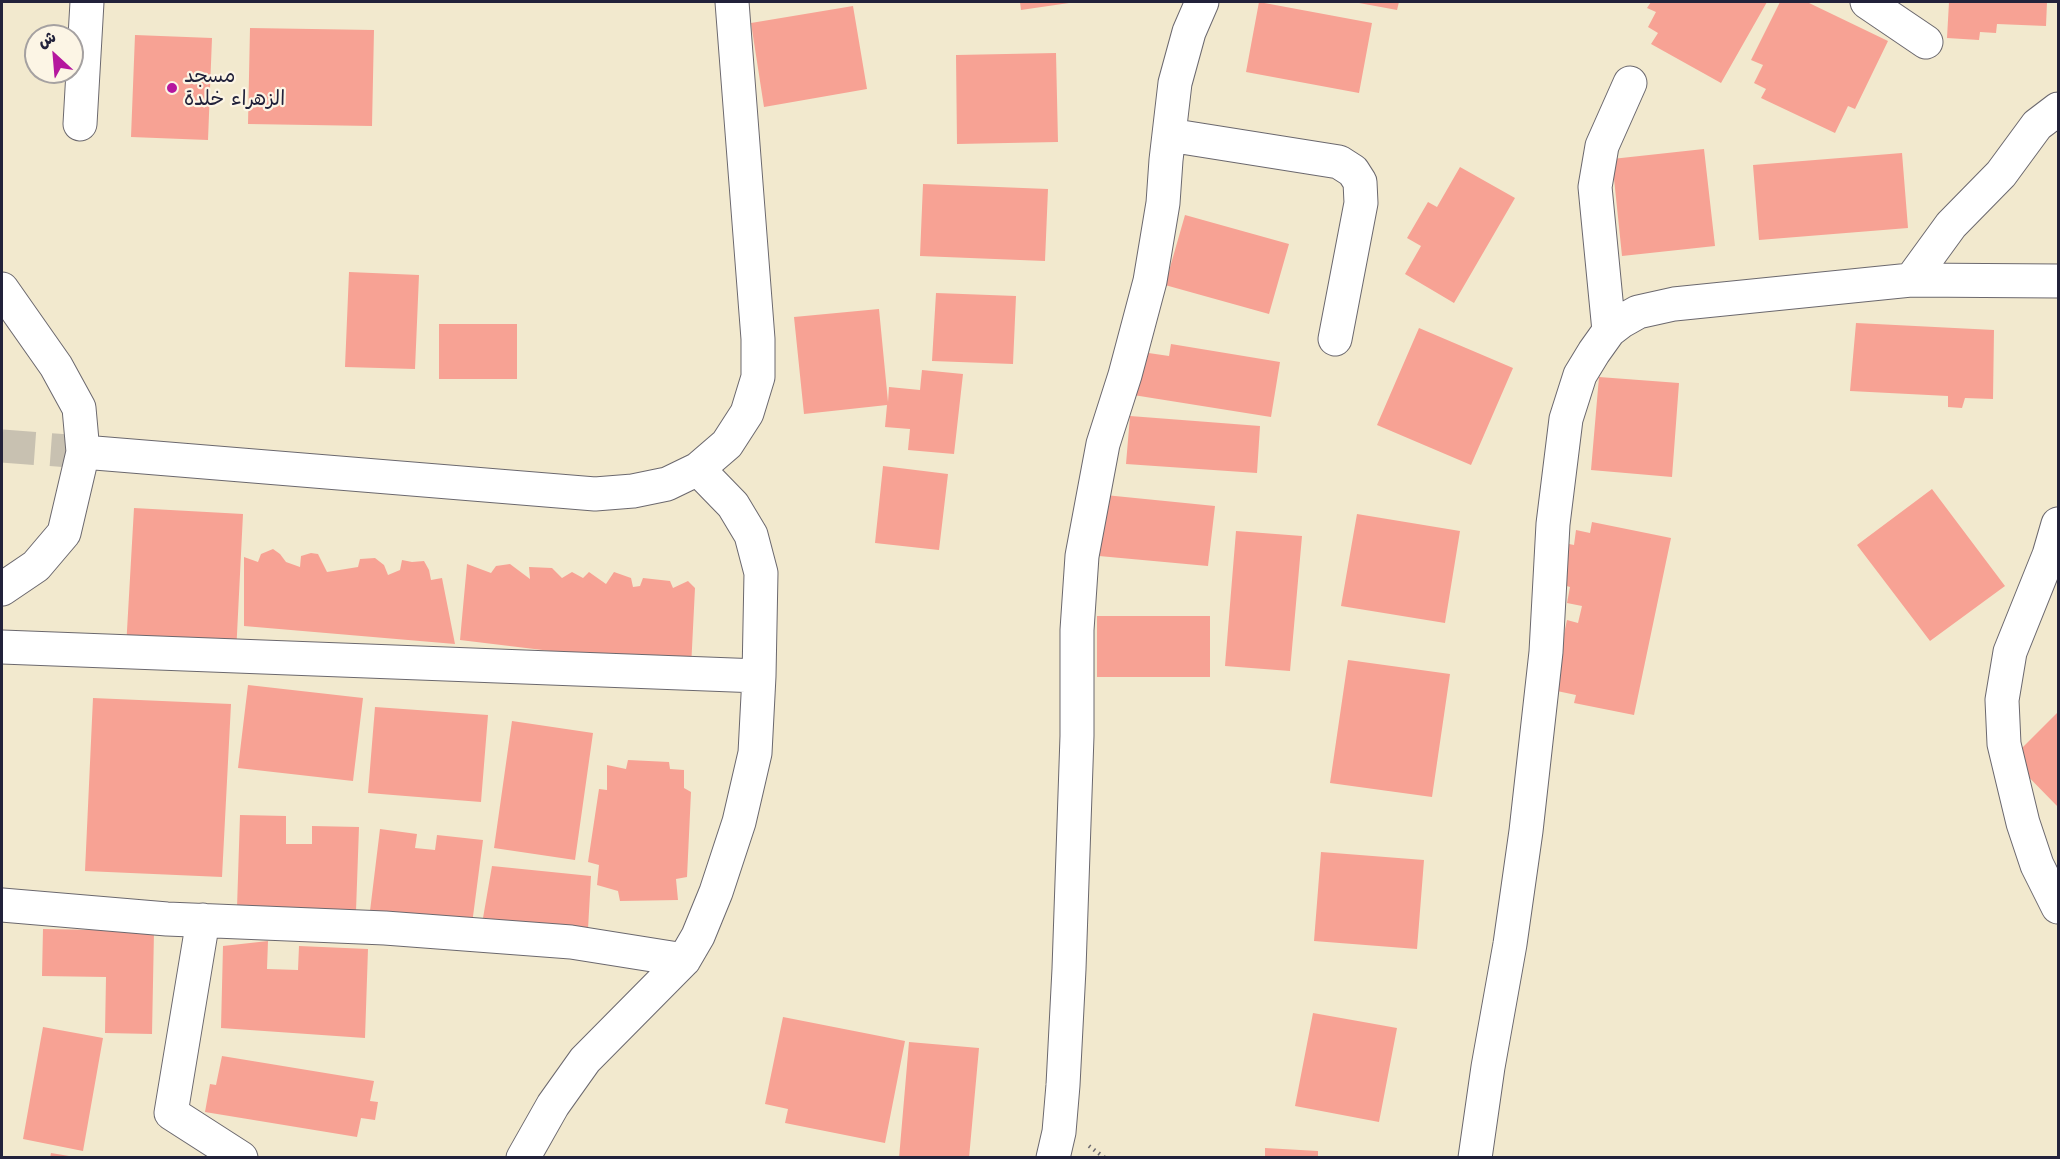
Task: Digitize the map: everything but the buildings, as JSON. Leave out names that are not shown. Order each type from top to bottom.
[{"type":"street","points":[[80,124],[87,2]]},
{"type":"street","points":[[83,452],[595,494],[633,491],[667,484],[698,469],[727,444],[747,413],[758,377],[758,339],[732,2]]},
{"type":"street","points":[[1053,1158],[1059,1132],[1064,1085],[1077,736],[1077,630],[1082,556],[1103,444],[1125,375],[1150,281],[1163,204],[1168,135],[1175,83],[1189,32],[1202,2]]},
{"type":"street","points":[[1867,2],[1926,42]]},
{"type":"street","points":[[1609,331],[1595,187],[1602,146],[1630,83]]},
{"type":"street","points":[[1911,280],[1951,225],[2001,174],[2037,125],[2058,109]]},
{"type":"street","points":[[1168,135],[1339,162],[1353,171],[1360,182],[1361,203],[1335,339]]},
{"type":"street","points":[[1475,1158],[1526,831],[1546,652],[1553,524],[1566,419],[1580,375],[1609,331],[1638,312],[1674,304],[1911,280],[2058,281]]},
{"type":"street","points":[[2,289],[56,366],[79,408],[83,452],[64,533],[36,566],[2,589]]},
{"type":"street","points":[[523,1158],[553,1105],[585,1060],[684,960],[698,936],[716,892],[739,822],[755,753],[761,573],[751,536],[732,505],[698,469]]},
{"type":"street","points":[[2058,524],[2049,555],[2010,652],[2002,700],[2004,744],[2023,823],[2037,866],[2058,907]]},
{"type":"street","points":[[2,647],[759,676]]},
{"type":"street","points":[[2,905],[203,920],[385,928],[571,942],[684,960]]},
{"type":"street","points":[[203,920],[171,1113],[241,1158]]},
{"type":"tunnel","points":[[2,446],[83,452]]},
{"type":"place","name":"مسجد الزهراء خلدة","points":[[172,88]]}]
